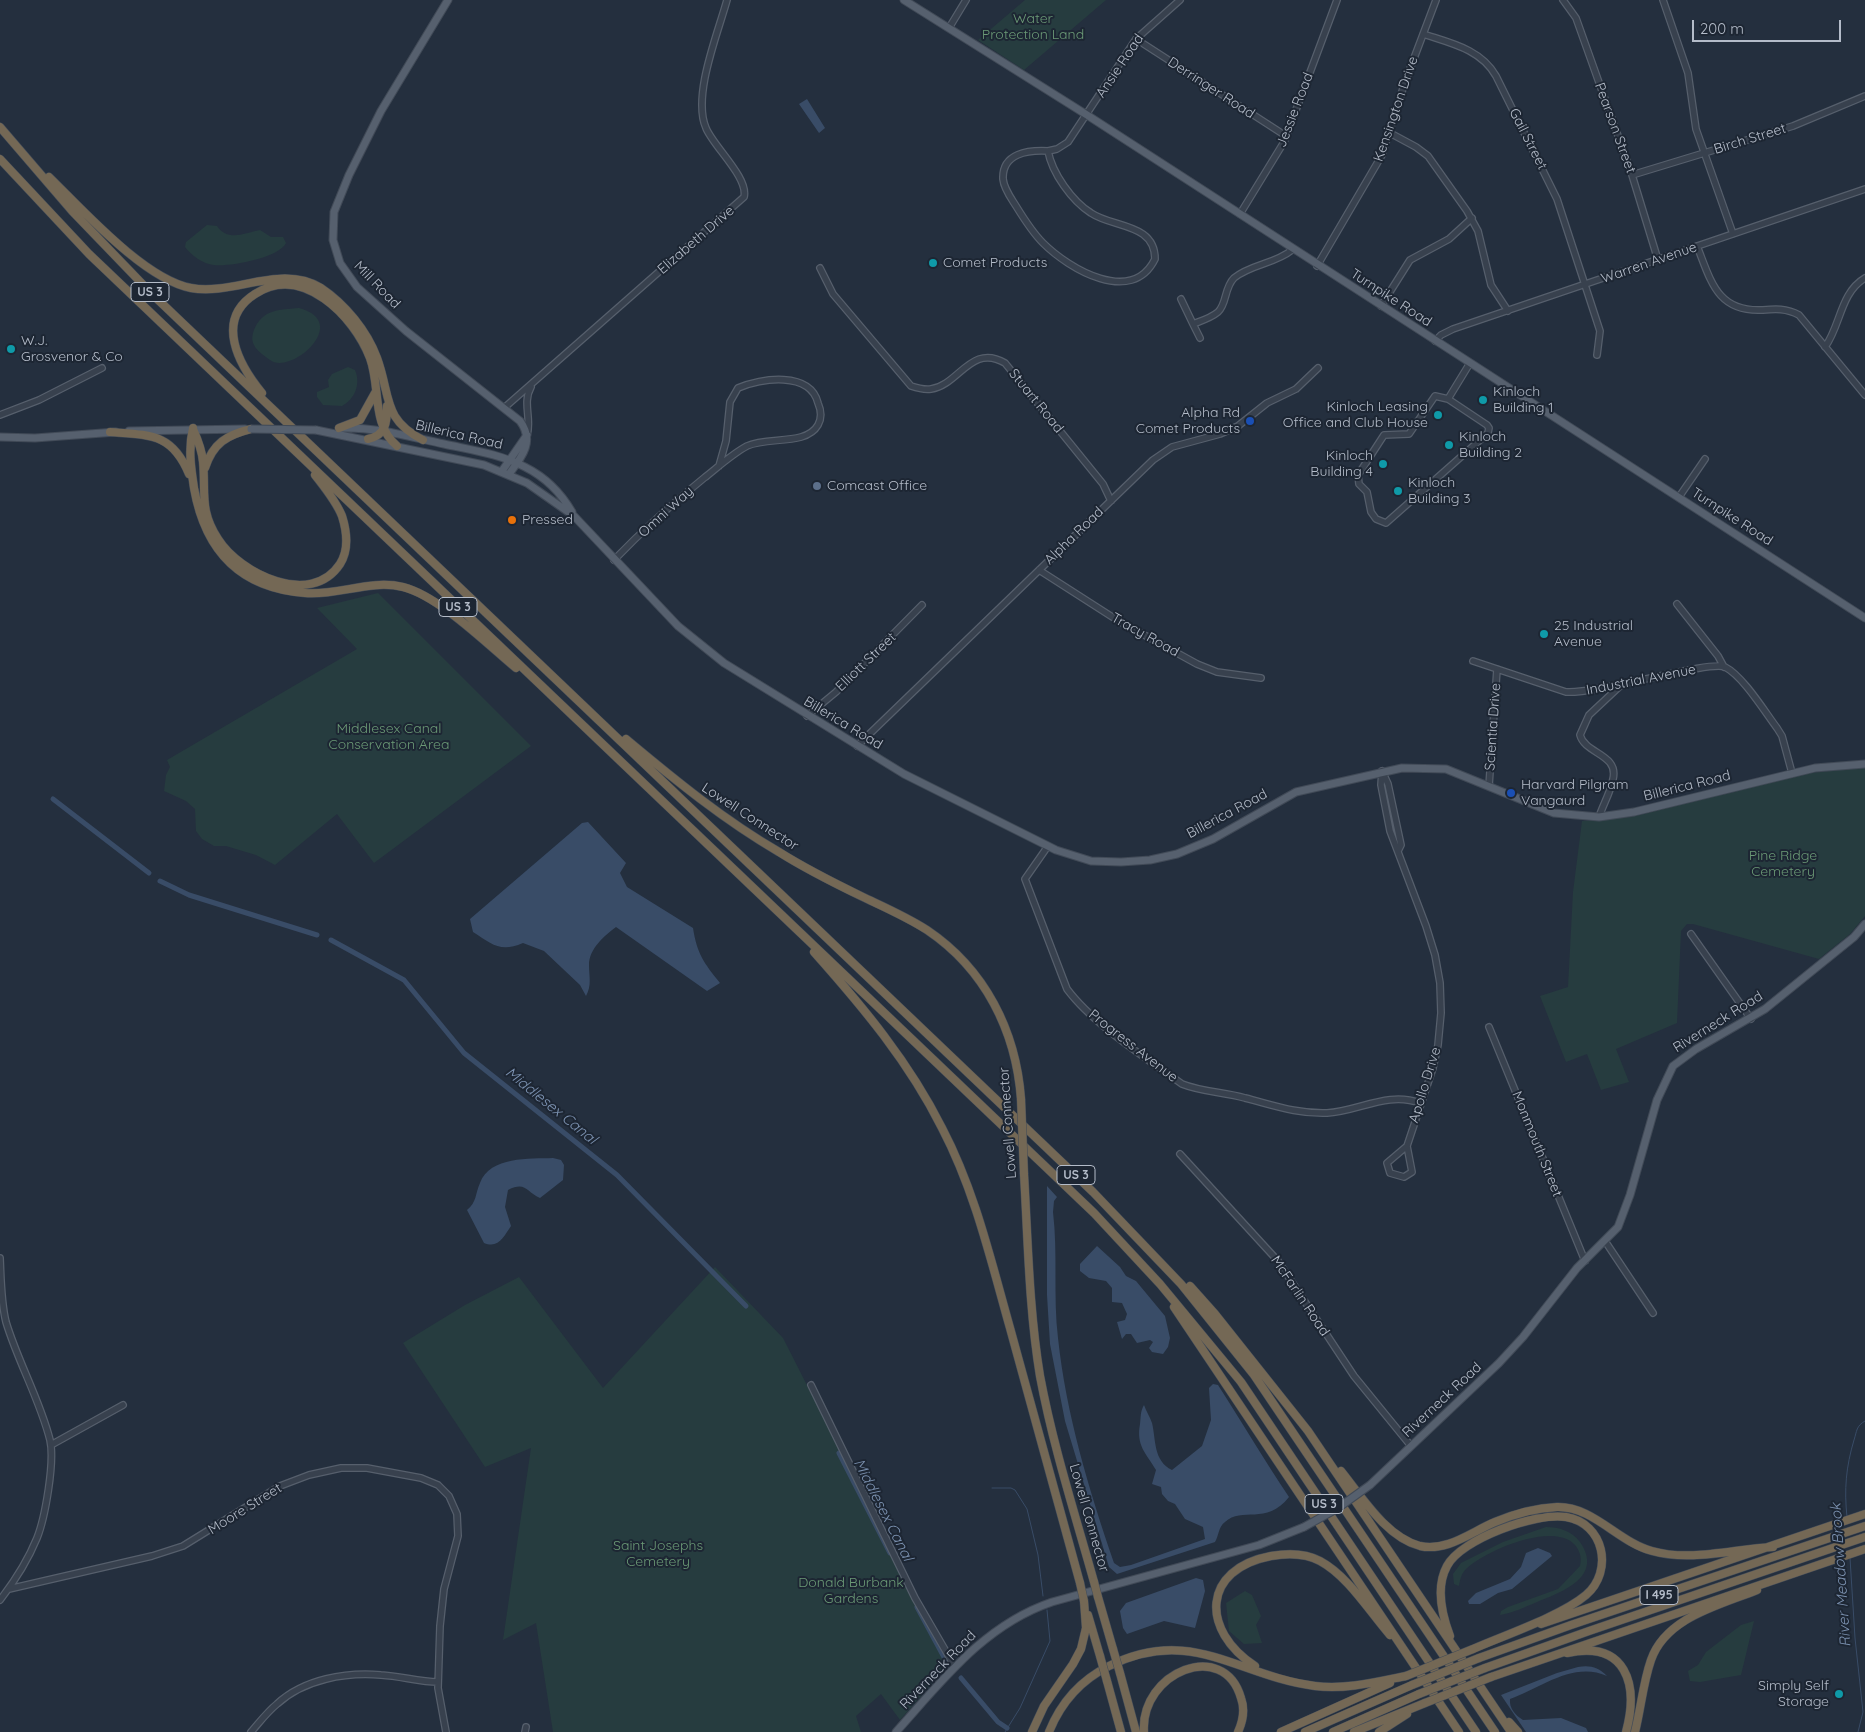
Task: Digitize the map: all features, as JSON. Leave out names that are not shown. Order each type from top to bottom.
[{"type":"highway","name":"US 3","points":[[0,126],[24,156],[124,266],[1093,1192],[1144,1243],[1193,1297],[1265,1390],[1494,1732]]},
{"type":"highway","points":[[24,156],[145,266],[166,280],[191,288],[218,290],[289,278],[308,282],[321,288],[347,311],[369,341],[381,368],[391,411],[399,424],[423,440]]},
{"type":"highway","name":"US 3","points":[[0,159],[88,254],[1094,1213],[1160,1284],[1252,1397],[1476,1732]]},
{"type":"highway","points":[[284,419],[247,374],[237,353],[234,337],[236,318],[242,306],[253,295],[270,287],[285,284],[302,287],[316,293],[332,305],[362,343],[370,358],[377,386],[379,416],[383,431],[397,446]]},
{"type":"highway","points":[[339,428],[360,420],[372,402],[377,386]]},
{"type":"highway","points":[[368,439],[378,436],[383,431],[387,413],[386,394]]},
{"type":"highway","points":[[193,428],[202,452],[204,472],[203,494],[207,516],[218,540],[241,563],[264,576],[291,584],[310,585],[323,581],[335,571],[343,559],[347,544],[346,530],[331,496],[298,454]]},
{"type":"highway","points":[[193,428],[190,456],[193,483],[207,534],[224,556],[247,574],[275,586],[305,593],[377,585],[403,587],[450,614],[565,708]]},
{"type":"highway","points":[[204,472],[210,454],[217,444],[231,435],[251,429]]},
{"type":"highway","points":[[110,432],[151,436],[168,442],[182,457],[193,483]]},
{"type":"highway","name":"Lowell Connector","points":[[571,693],[682,786],[730,822],[822,877],[915,924],[953,951],[982,984],[1003,1021],[1015,1056],[1021,1100],[1032,1310],[1040,1376],[1052,1430],[1136,1732]]},
{"type":"highway","name":"Lowell Connector","points":[[774,908],[851,994],[886,1037],[917,1082],[951,1146],[983,1230],[1084,1601]]},
{"type":"highway","points":[[1144,1243],[1178,1274],[1215,1314],[1383,1521],[1399,1536],[1420,1546],[1445,1545],[1510,1516],[1536,1509],[1560,1507],[1583,1512],[1638,1546],[1664,1554],[1707,1554],[1773,1546]]},
{"type":"highway","points":[[1160,1284],[1459,1732]]},
{"type":"highway","points":[[1297,1416],[1511,1732]]},
{"type":"highway","points":[[1473,1649],[1865,1514]]},
{"type":"highway","points":[[1281,1732],[1565,1608],[1590,1591],[1600,1576],[1603,1560],[1600,1545],[1592,1531],[1571,1518],[1546,1518],[1504,1529],[1455,1555],[1444,1571],[1441,1596],[1444,1616],[1456,1650]]},
{"type":"highway","name":"I 495","points":[[1306,1732],[1478,1658],[1571,1624],[1865,1526]]},
{"type":"highway","name":"I 495","points":[[1333,1732],[1419,1694],[1485,1668],[1588,1631],[1861,1539]]},
{"type":"highway","points":[[1361,1732],[1425,1703],[1522,1665],[1861,1550]]},
{"type":"highway","points":[[1273,1675],[1250,1662],[1228,1643],[1219,1627],[1216,1610],[1221,1588],[1236,1570],[1254,1560],[1286,1554],[1314,1558],[1336,1573],[1415,1665]]},
{"type":"highway","points":[[1635,1732],[1650,1661],[1657,1647],[1668,1633],[1693,1617],[1811,1567]]},
{"type":"highway","points":[[1084,1601],[1121,1732]]},
{"type":"highway","points":[[1032,1732],[1047,1700],[1079,1654],[1086,1628],[1084,1601]]},
{"type":"highway","points":[[1049,1732],[1065,1702],[1083,1682],[1106,1667],[1144,1653],[1166,1649],[1199,1652],[1306,1685],[1326,1687],[1364,1684],[1406,1676]]},
{"type":"highway","points":[[1522,1665],[1581,1651],[1598,1652],[1612,1658],[1623,1669],[1631,1687],[1631,1703],[1626,1732]]},
{"type":"highway","points":[[1144,1732],[1147,1708],[1160,1685],[1180,1671],[1202,1667],[1223,1673],[1237,1687],[1243,1707],[1238,1732]]},
{"type":"highway","points":[[1481,1688],[1518,1732]]},
{"type":"highway","points":[[1379,1732],[1425,1703]]},
{"type":"highway","points":[[1354,1732],[1395,1716]]},
{"type":"main road","name":"Mill Road","points":[[448,0],[381,111],[348,176],[334,212],[333,240],[340,263],[357,287],[406,331],[520,421],[527,436]]},
{"type":"main road","name":"Turnpike Road","points":[[904,0],[1087,115],[1292,250],[1865,618]]},
{"type":"main road","name":"Billerica Road","points":[[0,437],[35,438],[193,428],[316,430],[339,428],[383,431],[514,461],[531,470],[554,488],[574,516]]},
{"type":"main road","name":"Billerica Road","points":[[316,430],[368,439],[506,472],[542,492],[574,516],[678,626],[712,655],[857,746],[951,798],[1048,846],[1090,861],[1121,862],[1150,860],[1177,854],[1213,839],[1296,792],[1382,771],[1415,767],[1446,768],[1554,813],[1599,817],[1634,812],[1815,768],[1865,764]]},
{"type":"main road","points":[[506,472],[527,446],[527,436]]},
{"type":"main road","name":"Riverneck Road","points":[[896,1732],[955,1667],[995,1631],[1033,1609],[1254,1546],[1304,1527],[1331,1513],[1370,1484],[1499,1363],[1523,1337],[1584,1261],[1618,1227],[1630,1195],[1657,1100],[1673,1066],[1696,1048],[1751,1018],[1854,937],[1865,924]]},
{"type":"street","name":"Elizabeth Drive","points":[[504,408],[744,197],[745,192],[741,181],[711,138],[702,115],[704,89],[727,0]]},
{"type":"street","points":[[949,28],[966,0]]},
{"type":"street","name":"Ansie Road","points":[[1048,151],[1066,144],[1136,39],[1180,0]]},
{"type":"street","name":"Jessie Road","points":[[1240,214],[1277,156],[1337,0]]},
{"type":"street","name":"Kensington Drive","points":[[1317,266],[1373,172],[1390,133],[1405,82],[1436,0]]},
{"type":"street","name":"Pearson Street","points":[[1563,0],[1576,18],[1632,175],[1658,260]]},
{"type":"street","points":[[1663,0],[1688,73],[1693,117],[1733,234]]},
{"type":"street","name":"Gail Street","points":[[1423,34],[1475,53],[1492,68],[1550,185],[1586,284],[1600,335],[1596,354]]},
{"type":"street","name":"Derringer Road","points":[[1136,39],[1286,136]]},
{"type":"street","name":"Birch Street","points":[[1632,175],[1793,126],[1865,96]]},
{"type":"street","points":[[1390,133],[1428,156],[1472,218],[1480,239],[1490,280],[1508,311]]},
{"type":"street","points":[[1048,151],[1051,163],[1060,177],[1073,197],[1087,211],[1136,230],[1149,238],[1154,248],[1155,259],[1142,276],[1124,282],[1098,278],[1056,255],[1034,233],[1006,188],[1004,173],[1009,161],[1019,153],[1048,151]]},
{"type":"street","name":"Warren Avenue","points":[[1435,341],[1446,332],[1865,189]]},
{"type":"street","points":[[1381,306],[1410,260],[1449,239],[1472,218]]},
{"type":"street","points":[[1697,246],[1714,287],[1723,300],[1738,308],[1778,309],[1794,312],[1804,321],[1865,395]]},
{"type":"street","points":[[1193,324],[1218,312],[1228,285],[1239,275],[1278,260],[1292,250]]},
{"type":"street","name":"Stuart Road","points":[[820,268],[833,294],[911,386],[929,389],[938,387],[980,358],[998,358],[1005,363],[1103,484],[1111,501]]},
{"type":"street","points":[[1825,347],[1833,334],[1848,295],[1865,278]]},
{"type":"street","points":[[1181,299],[1200,338]]},
{"type":"street","points":[[1448,399],[1470,363]]},
{"type":"street","points":[[0,415],[40,400],[102,368]]},
{"type":"street","name":"Alpha Road","points":[[857,746],[1164,452],[1172,447],[1220,434],[1238,426],[1266,403],[1296,389],[1318,368]]},
{"type":"street","name":"Omni Way","points":[[614,560],[684,494],[749,445],[768,439],[798,438],[807,435],[818,424],[821,414],[816,394],[801,384],[777,380],[738,388],[730,402],[726,441],[719,466]]},
{"type":"street","points":[[527,436],[526,400],[533,383]]},
{"type":"street","points":[[1435,396],[1448,399],[1448,402],[1487,425],[1489,428],[1488,433],[1386,522],[1376,519],[1371,512],[1367,492],[1359,484],[1358,476],[1378,440],[1384,435],[1409,434],[1431,398],[1435,396]]},
{"type":"street","points":[[1679,497],[1705,459]]},
{"type":"street","name":"Tracy Road","points":[[1039,570],[1103,612],[1197,664],[1217,672],[1261,678]]},
{"type":"street","points":[[1677,604],[1718,656],[1724,667],[1738,679],[1777,728],[1782,736],[1792,774]]},
{"type":"street","name":"Elliott Street","points":[[807,716],[848,679],[922,605]]},
{"type":"street","name":"Industrial Avenue","points":[[1473,661],[1566,692],[1583,692],[1710,667],[1724,667]]},
{"type":"street","name":"Scientia Drive","points":[[1489,786],[1496,669]]},
{"type":"street","points":[[1599,817],[1613,779],[1613,772],[1609,760],[1601,753],[1588,748],[1582,742],[1580,735],[1589,715],[1620,686]]},
{"type":"street","name":"Apollo Drive","points":[[1382,771],[1388,784],[1401,845],[1398,850],[1426,926],[1440,983],[1441,1013],[1438,1045],[1407,1146],[1412,1172],[1404,1177],[1390,1173],[1387,1163],[1407,1146]]},
{"type":"street","name":"Progress Avenue","points":[[1048,846],[1025,879],[1067,989],[1076,1001],[1106,1026],[1182,1084],[1304,1113],[1342,1111],[1393,1099],[1420,1103]]},
{"type":"street","points":[[1691,934],[1751,1018]]},
{"type":"street","name":"Monmouth Street","points":[[1488,1027],[1584,1261]]},
{"type":"street","name":"McFarlin Road","points":[[1180,1154],[1278,1261],[1354,1376],[1411,1446]]},
{"type":"street","points":[[1605,1241],[1652,1313]]},
{"type":"street","points":[[0,1258],[6,1320],[51,1445],[50,1473],[38,1537],[9,1589],[0,1600]]},
{"type":"street","points":[[811,1385],[915,1598],[955,1667]]},
{"type":"street","points":[[51,1445],[123,1405]]},
{"type":"street","name":"Moore Street","points":[[9,1589],[152,1556],[183,1546],[280,1486],[309,1475],[341,1468],[392,1471],[421,1478],[438,1485],[449,1496],[458,1514],[458,1536],[444,1589],[440,1626],[438,1682],[446,1732]]},
{"type":"street","points":[[251,1732],[277,1704],[290,1694],[309,1684],[331,1678],[354,1674],[383,1675],[415,1681],[438,1682]]},
{"type":"green space","name":"Water Protection Land","points":[[1025,0],[1106,0],[1024,70],[978,40]]},
{"type":"green space","points":[[207,225],[217,226],[221,231],[231,235],[260,230],[271,237],[283,237],[286,243],[282,248],[264,257],[231,265],[210,264],[198,259],[185,247],[186,242]]},
{"type":"green space","points":[[299,308],[314,315],[320,324],[319,335],[312,345],[291,361],[279,363],[270,360],[256,348],[252,340],[254,330],[267,314],[284,309]]},
{"type":"green space","points":[[348,367],[355,370],[357,375],[356,391],[347,403],[342,406],[323,405],[317,397],[317,392],[329,387],[328,380],[332,374]]},
{"type":"green space","name":"Middlesex Canal Conservation Area","points":[[378,593],[531,746],[374,863],[337,814],[275,865],[256,855],[226,846],[214,846],[202,839],[196,831],[195,809],[186,801],[164,791],[166,775],[170,767],[167,760],[357,649],[317,608]]},
{"type":"green space","name":"Pine Ridge Cemetery","points":[[1865,767],[1865,916],[1850,934],[1819,959],[1693,924],[1687,924],[1681,931],[1677,1023],[1616,1049],[1629,1082],[1601,1090],[1587,1054],[1566,1062],[1540,996],[1568,987],[1573,892],[1582,821],[1630,817],[1810,773]]},
{"type":"green space","name":"Saint Josephs Cemetery","points":[[715,1267],[783,1338],[940,1647],[945,1663],[944,1670],[900,1720],[881,1694],[856,1716],[861,1732],[553,1732],[536,1623],[503,1640],[531,1448],[485,1467],[403,1343],[465,1305],[519,1277],[603,1388]]},
{"type":"green space","points":[[1546,1527],[1569,1532],[1580,1542],[1586,1554],[1587,1565],[1584,1574],[1568,1588],[1519,1610],[1500,1615],[1501,1611],[1508,1607],[1558,1589],[1580,1566],[1580,1555],[1575,1545],[1565,1538],[1551,1536],[1519,1541],[1488,1554],[1466,1569],[1460,1579],[1459,1586],[1454,1584],[1453,1574],[1461,1563],[1503,1542]]},
{"type":"green space","points":[[1245,1591],[1252,1595],[1261,1616],[1256,1625],[1262,1643],[1244,1644],[1229,1631],[1226,1603]]},
{"type":"green space","points":[[1754,1621],[1741,1675],[1700,1682],[1690,1681],[1688,1671],[1698,1665],[1706,1652],[1741,1625]]},
{"type":"water","points":[[807,99],[825,128],[819,133],[799,104]]},
{"type":"water","points":[[588,822],[626,863],[620,873],[627,887],[693,928],[702,958],[720,983],[707,991],[616,927],[594,948],[589,965],[590,985],[586,996],[580,985],[544,951],[523,943],[508,947],[497,946],[473,932],[470,919],[582,823]]},
{"type":"water","points":[[553,1158],[561,1160],[564,1165],[563,1180],[540,1198],[522,1187],[508,1190],[505,1207],[511,1226],[497,1243],[484,1243],[467,1210],[474,1201],[485,1174],[501,1163],[522,1159]]},
{"type":"water","points":[[1047,1186],[1057,1197],[1054,1201],[1053,1212],[1056,1306],[1058,1338],[1067,1395],[1087,1480],[1114,1563],[1120,1567],[1131,1565],[1205,1539],[1203,1527],[1185,1519],[1175,1504],[1168,1501],[1162,1494],[1161,1487],[1152,1484],[1156,1470],[1143,1449],[1139,1438],[1141,1414],[1144,1405],[1152,1423],[1158,1455],[1161,1461],[1172,1470],[1202,1446],[1211,1420],[1209,1388],[1213,1384],[1218,1385],[1289,1497],[1280,1506],[1272,1511],[1239,1515],[1232,1518],[1221,1526],[1215,1542],[1117,1574],[1109,1567],[1065,1421],[1050,1344],[1047,1295]]},
{"type":"water","points":[[1097,1246],[1120,1267],[1126,1276],[1136,1281],[1165,1316],[1170,1338],[1168,1347],[1163,1354],[1152,1352],[1149,1348],[1153,1342],[1150,1340],[1137,1343],[1131,1334],[1126,1334],[1122,1339],[1117,1322],[1125,1320],[1127,1314],[1122,1303],[1112,1302],[1112,1288],[1106,1281],[1089,1278],[1080,1271],[1080,1264]]},
{"type":"water","points":[[1538,1548],[1550,1553],[1552,1556],[1512,1589],[1498,1593],[1480,1604],[1469,1604],[1468,1601],[1476,1593],[1510,1579],[1521,1567],[1526,1553]]},
{"type":"water","points":[[1196,1578],[1203,1580],[1205,1591],[1195,1628],[1164,1621],[1127,1634],[1123,1628],[1120,1611],[1126,1603]]},
{"type":"water","points":[[1578,1667],[1594,1667],[1607,1676],[1594,1672],[1570,1674],[1510,1699],[1510,1705],[1517,1716],[1523,1720],[1561,1718],[1586,1728],[1588,1732],[1526,1732],[1501,1695],[1557,1673]]},
{"type":"waterway","name":"Middlesex Canal","points":[[53,799],[149,873]]},
{"type":"waterway","name":"Middlesex Canal","points":[[160,881],[189,895],[317,935]]},
{"type":"waterway","name":"Middlesex Canal","points":[[331,940],[404,980],[464,1053],[617,1175],[746,1306]]},
{"type":"waterway","name":"River Meadow Brook","points":[[1847,1517],[1846,1478],[1849,1459],[1857,1429],[1865,1421]]},
{"type":"waterway","name":"Middlesex Canal","points":[[839,1453],[890,1553]]},
{"type":"waterway","points":[[992,1488],[1011,1488],[1015,1490],[1027,1509],[1038,1555],[1043,1596]]},
{"type":"waterway","name":"River Meadow Brook","points":[[1850,1558],[1855,1638],[1863,1712],[1858,1732]]},
{"type":"waterway","name":"Middlesex Canal","points":[[917,1607],[945,1659]]},
{"type":"waterway","points":[[1005,1732],[1020,1708],[1050,1641],[1047,1610]]},
{"type":"waterway","name":"Middlesex Canal","points":[[961,1678],[998,1722],[1007,1728]]},
{"type":"place","name":"Comet Products","points":[[933,263]]},
{"type":"place","name":"W.J. Grosvenor & Co","points":[[11,349]]},
{"type":"place","name":"Kinloch Building 1","points":[[1483,400]]},
{"type":"place","name":"Kinloch Leasing Office and Club House","points":[[1438,415]]},
{"type":"place","name":"Alpha Rd Comet Products","points":[[1250,421]]},
{"type":"place","name":"Kinloch Building 2","points":[[1449,445]]},
{"type":"place","name":"Kinloch Building 4","points":[[1383,464]]},
{"type":"place","name":"Comcast Office","points":[[817,486]]},
{"type":"place","name":"Kinloch Building 3","points":[[1398,491]]},
{"type":"place","name":"Pressed","points":[[512,520]]},
{"type":"place","name":"25 Industrial Avenue","points":[[1544,634]]},
{"type":"place","name":"Harvard Pilgram Vangaurd","points":[[1511,793]]},
{"type":"place","name":"Simply Self Storage","points":[[1839,1694]]},
{"type":"park label","name":"Donald Burbank Gardens","points":[[851,1592]]}]
